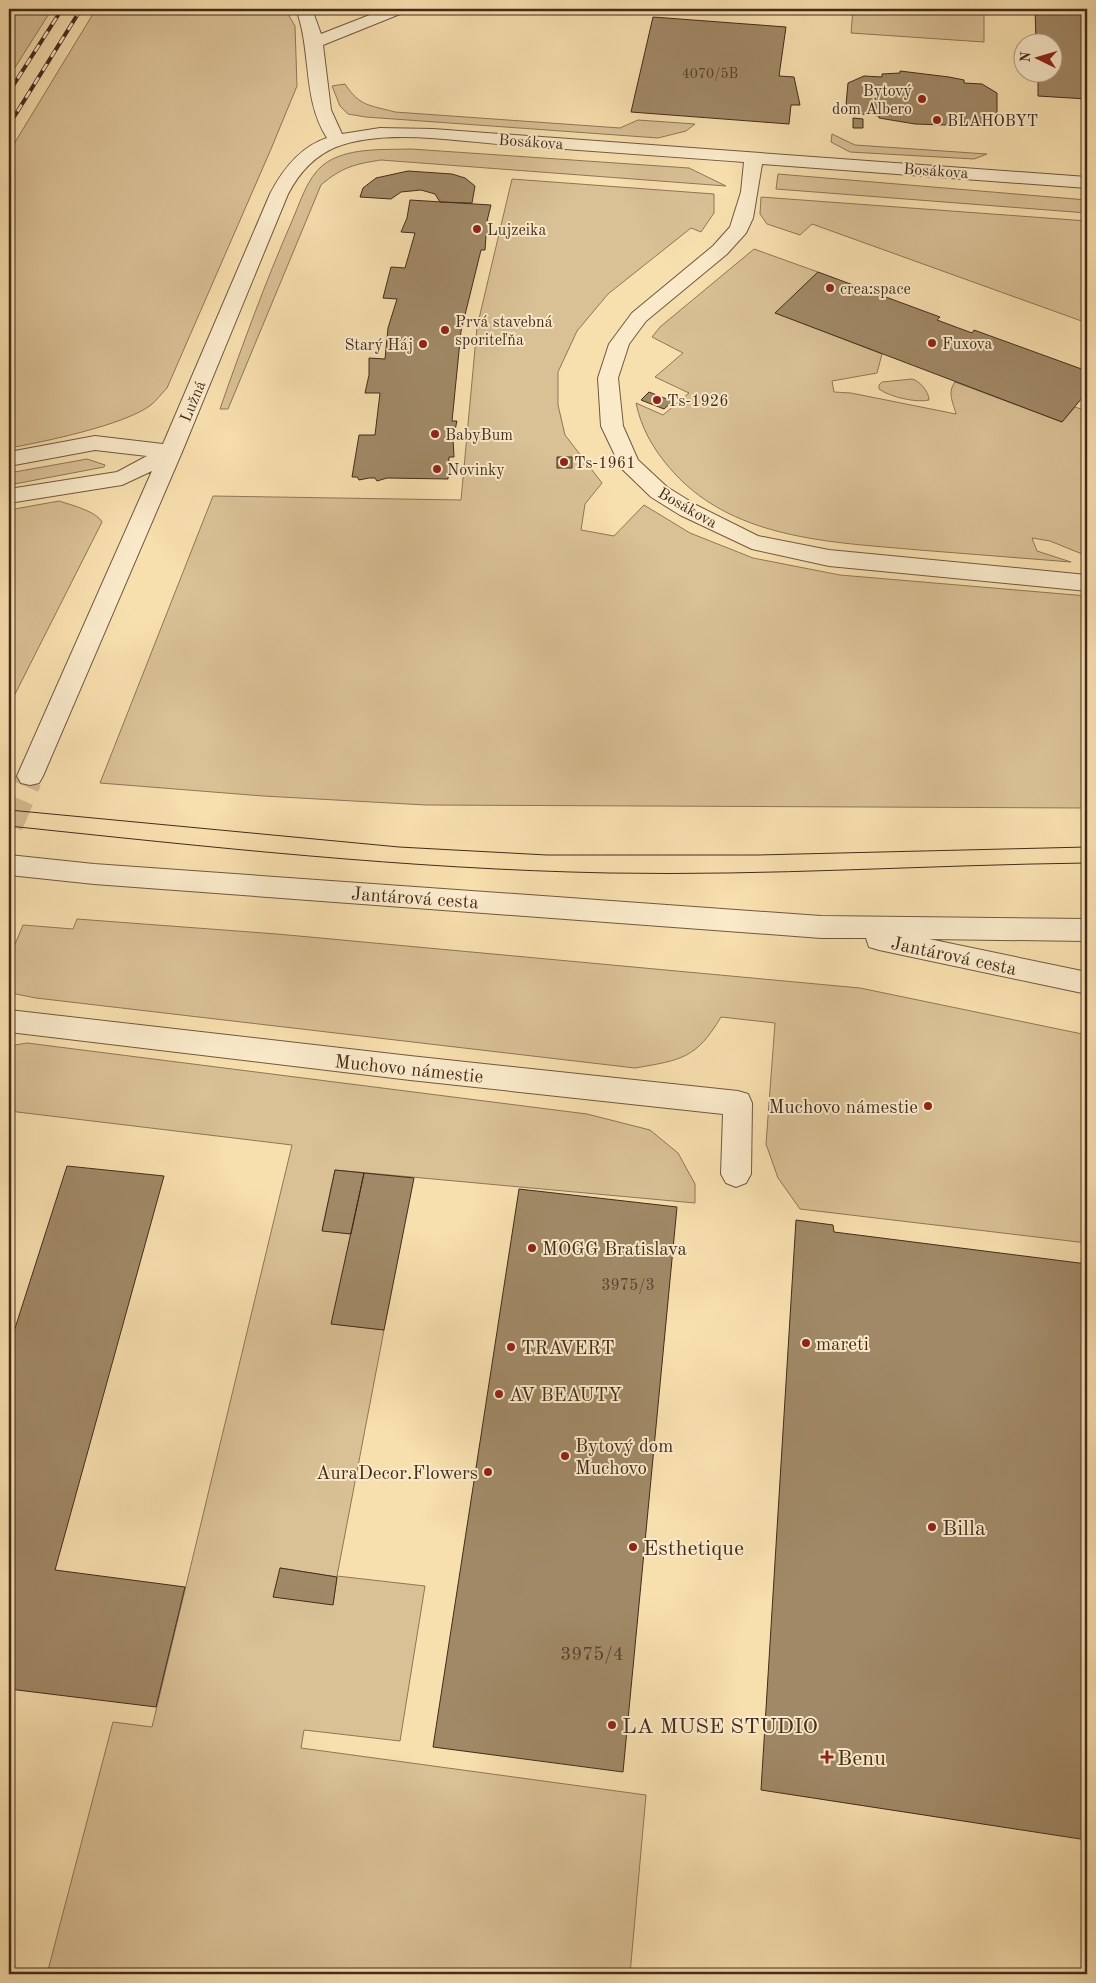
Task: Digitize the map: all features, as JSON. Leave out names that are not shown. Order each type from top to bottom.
[{"type":"street","points":[[304,9],[314,43],[318,96],[326,127],[338,141]]},
{"type":"street","points":[[314,43],[399,9]]},
{"type":"street","name":"Bosákova","points":[[338,141],[376,134],[425,134],[754,156],[1087,182]]},
{"type":"street","name":"Lužná","points":[[30,776],[172,452],[276,200],[288,176],[301,161],[320,149],[338,141]]},
{"type":"street","name":"Bosákova","points":[[754,156],[750,192],[744,218],[739,229],[720,250],[639,317],[619,344],[608,378],[612,426],[629,463],[660,492],[688,510],[752,542],[828,558],[1087,583]]},
{"type":"street","points":[[9,459],[96,443],[172,452]]},
{"type":"street","points":[[9,496],[122,478],[172,452]]},
{"type":"street","name":"Jantárová cesta","points":[[9,866],[94,874],[821,927],[1087,930]]},
{"type":"street","name":"Jantárová cesta","points":[[821,927],[1087,983]]},
{"type":"street","name":"Muchovo námestie","points":[[9,1021],[468,1075],[738,1103],[736,1174]]},
{"type":"shaded area","points":[[9,9],[52,9],[9,77]]},
{"type":"shaded area","points":[[96,9],[285,9],[295,26],[297,86],[167,388],[151,405],[123,419],[83,432],[9,448],[9,152]]},
{"type":"shaded area","points":[[853,9],[984,9],[984,42],[851,33]]},
{"type":"shaded area","points":[[345,84],[350,92],[366,104],[395,112],[620,128],[638,120],[695,124],[686,131],[658,138],[366,117],[348,114],[340,106],[332,86]]},
{"type":"shaded area","points":[[832,134],[855,145],[987,154],[974,159],[850,152],[831,142]]},
{"type":"shaded area","points":[[411,149],[689,168],[726,186],[381,160],[349,167],[321,185],[228,409],[220,409],[272,268],[301,199],[317,170],[332,159],[354,152]]},
{"type":"shaded area","points":[[778,174],[1087,200],[1087,213],[776,189]]},
{"type":"shaded area","points":[[512,179],[714,194],[714,213],[701,232],[691,228],[608,294],[577,331],[558,372],[558,405],[565,435],[602,483],[585,504],[581,530],[614,536],[644,505],[690,533],[753,558],[840,575],[1087,596],[1087,808],[426,805],[263,796],[100,783],[213,496],[461,500],[477,327]]},
{"type":"shaded area","points":[[761,197],[1087,221],[1087,323],[812,224],[800,235],[767,224],[760,214]]},
{"type":"shaded area","points":[[754,249],[818,272],[776,313],[882,354],[877,373],[832,381],[834,392],[851,393],[956,414],[951,394],[955,382],[1062,422],[1075,407],[1087,411],[1087,556],[1050,541],[1032,538],[1037,551],[1071,562],[851,544],[817,539],[783,533],[751,523],[721,509],[693,491],[657,452],[638,412],[636,403],[663,415],[689,393],[655,377],[683,353],[652,337],[660,327]]},
{"type":"shaded area","points":[[912,379],[924,387],[929,400],[903,399],[879,389],[879,385],[882,382]]},
{"type":"shaded area","points":[[87,459],[105,465],[104,467],[9,485],[9,473]]},
{"type":"shaded area","points":[[59,501],[89,512],[102,522],[9,706],[9,510]]},
{"type":"shaded area","name":"Muchovo námestie","points":[[77,919],[277,934],[860,988],[1087,1035],[1087,1243],[800,1209],[778,1178],[766,1144],[775,1023],[721,1017],[703,1042],[686,1055],[664,1063],[635,1068],[36,998],[16,994],[9,990],[9,959],[23,925],[73,929]]},
{"type":"shaded area","points":[[27,1043],[587,1114],[650,1130],[678,1153],[695,1184],[695,1203],[335,1170],[322,1230],[351,1234],[332,1324],[384,1330],[337,1576],[425,1586],[400,1741],[304,1730],[301,1748],[646,1795],[630,1974],[47,1974],[113,1722],[152,1727],[292,1145],[9,1111],[9,1046]],"holes":[[[280,1568],[337,1577],[333,1604]]]},
{"type":"building","points":[[1035,9],[1087,9],[1087,99],[1038,96],[1038,82],[1064,82],[1064,32],[1036,32]]},
{"type":"building","points":[[653,17],[786,27],[779,76],[794,77],[800,105],[791,105],[789,124],[631,112]]},
{"type":"building","name":"Bytový dom Albero","points":[[900,71],[949,77],[964,80],[964,83],[982,84],[997,93],[997,116],[982,123],[915,124],[861,114],[846,105],[848,83],[864,76],[882,77],[882,74],[900,73]]},
{"type":"building","points":[[853,118],[863,119],[863,128],[853,128]]},
{"type":"building","points":[[408,171],[452,174],[465,178],[475,186],[472,203],[440,202],[435,194],[421,190],[401,192],[391,199],[360,197],[363,188],[376,178]]},
{"type":"building","name":"Starý Háj","points":[[410,200],[491,205],[487,221],[491,222],[486,236],[485,250],[481,250],[461,331],[452,421],[457,421],[453,439],[454,457],[449,457],[448,479],[387,478],[377,481],[375,478],[369,478],[359,480],[357,477],[352,477],[359,435],[375,435],[380,393],[365,393],[369,375],[369,358],[385,359],[388,328],[397,299],[383,298],[391,267],[405,268],[415,233],[401,232],[407,218]]},
{"type":"building","name":"Fuxova","points":[[818,272],[940,317],[937,320],[972,333],[974,330],[1087,371],[1087,392],[1062,422],[775,313]]},
{"type":"building","name":"Ts-1926","points":[[649,392],[673,401],[664,409],[641,400]]},
{"type":"building","name":"Ts-1961","points":[[557,457],[572,457],[572,468],[557,468]]},
{"type":"building","points":[[67,1166],[164,1176],[55,1570],[185,1587],[156,1707],[9,1689],[9,1347]]},
{"type":"building","points":[[335,1170],[364,1173],[351,1234],[322,1231]]},
{"type":"building","points":[[364,1173],[414,1178],[384,1330],[331,1324]]},
{"type":"building","name":"Bytový dom Muchovo","points":[[519,1189],[677,1207],[623,1772],[433,1747]]},
{"type":"building","name":"Billa","points":[[796,1220],[833,1225],[834,1232],[1087,1264],[1087,1840],[761,1790]]},
{"type":"building","points":[[280,1568],[337,1577],[333,1605],[273,1597]]},
{"type":"tunnel","points":[[28,781],[30,776]]},
{"type":"tunnel","points":[[9,825],[28,780]]},
{"type":"tram line","points":[[9,810],[399,847],[547,855],[758,855],[1087,847]]},
{"type":"tram line","points":[[9,826],[309,856],[534,871],[669,874],[1087,863]]},
{"type":"railway","points":[[9,92],[62,9]]},
{"type":"railway","points":[[9,125],[81,9]]},
{"type":"place","name":"Bytový dom Albero","points":[[922,99]]},
{"type":"place","name":"BLAHOBYT","points":[[937,120]]},
{"type":"place","name":"Lujzeika","points":[[477,229]]},
{"type":"place","name":"crea:space","points":[[830,288]]},
{"type":"place","name":"Prvá stavebná sporiteľňa","points":[[445,330]]},
{"type":"place","name":"Fuxova","points":[[932,343]]},
{"type":"place","name":"Starý Háj","points":[[423,344]]},
{"type":"place","name":"Ts-1926","points":[[657,400]]},
{"type":"place","name":"BabyBum","points":[[435,434]]},
{"type":"place","name":"Ts-1961","points":[[564,462]]},
{"type":"place","name":"Novinky","points":[[437,469]]},
{"type":"place","name":"Muchovo námestie","points":[[928,1106]]},
{"type":"place","name":"MOGG Bratislava","points":[[532,1248]]},
{"type":"place","name":"mareti","points":[[806,1343]]},
{"type":"place","name":"TRAVERT","points":[[511,1347]]},
{"type":"place","name":"AV BEAUTY","points":[[499,1394]]},
{"type":"place","name":"Bytový dom Muchovo","points":[[565,1456]]},
{"type":"place","name":"AuraDecor.Flowers","points":[[488,1472]]},
{"type":"place","name":"Billa","points":[[932,1527]]},
{"type":"place","name":"Esthetique","points":[[633,1547]]},
{"type":"place","name":"LA MUSE STUDIO","points":[[612,1725]]},
{"type":"place","name":"Benu","points":[[827,1757]]}]
